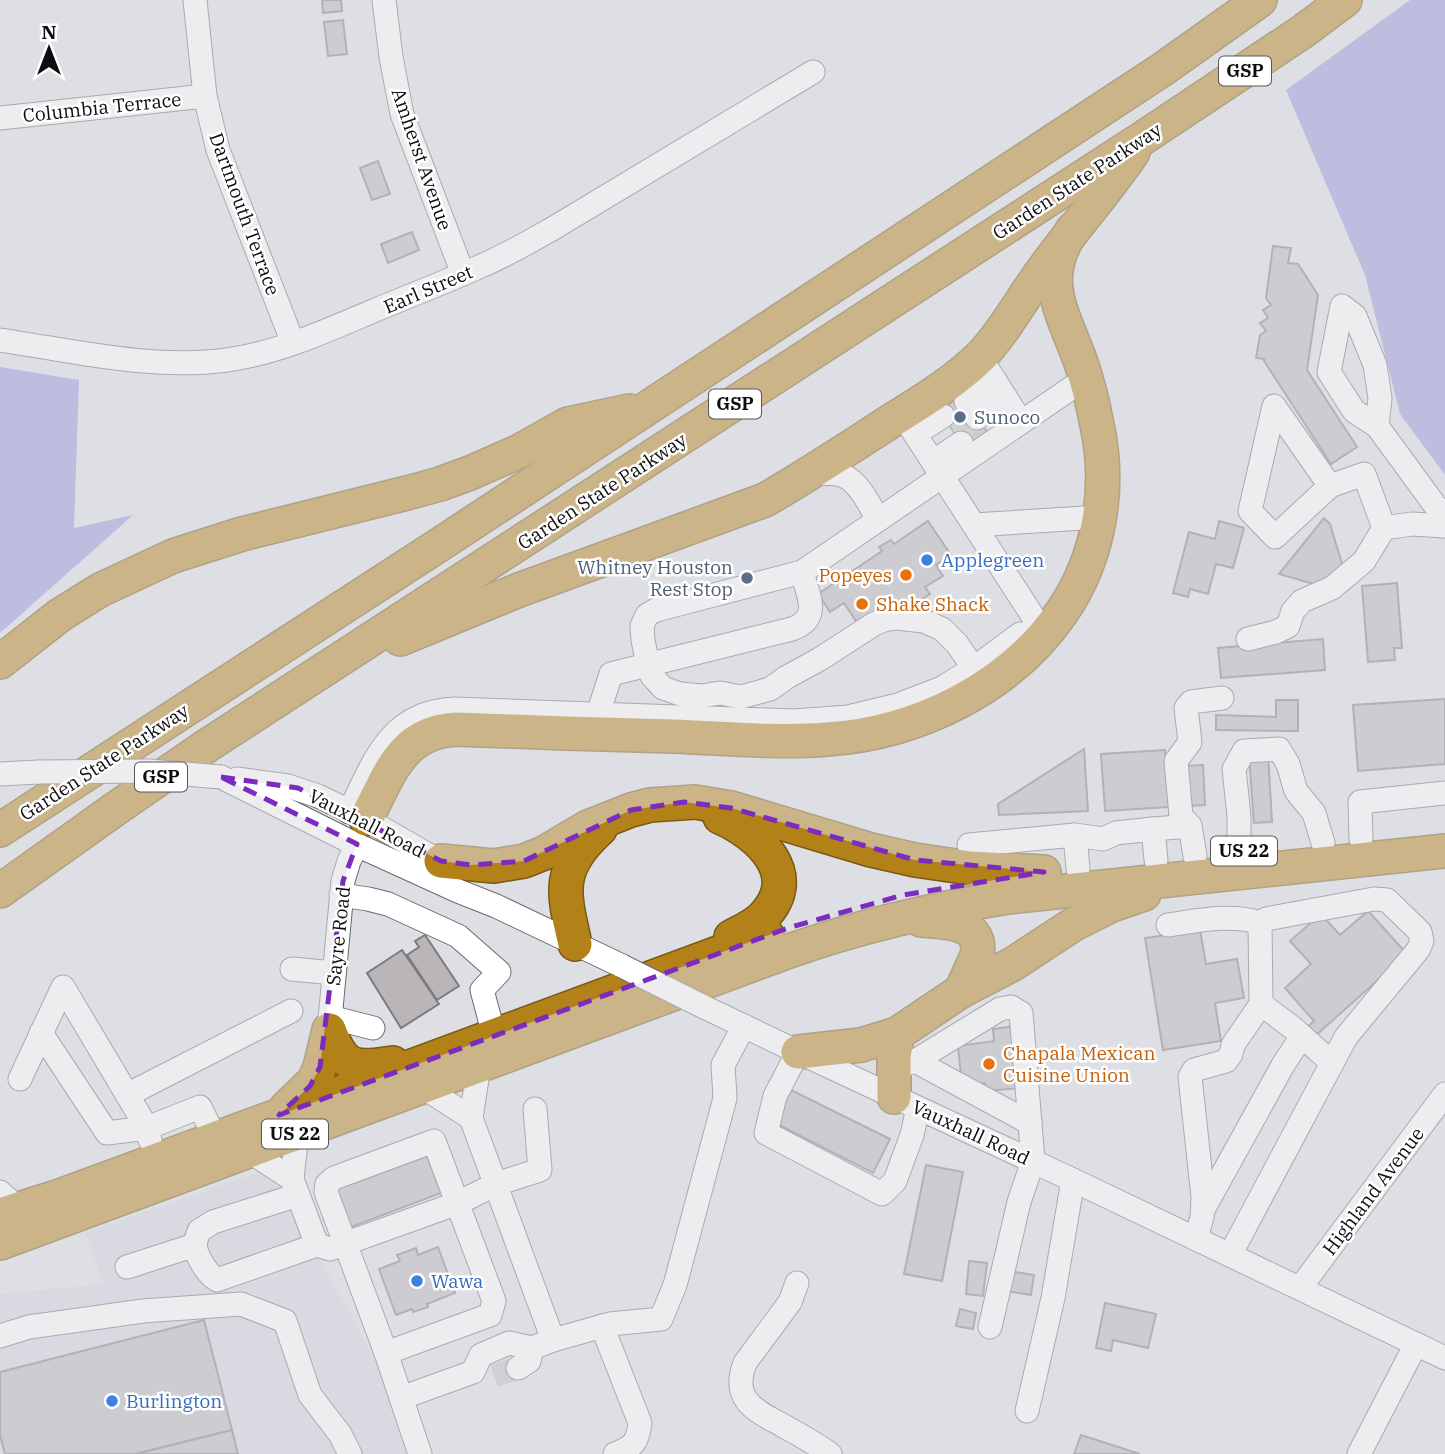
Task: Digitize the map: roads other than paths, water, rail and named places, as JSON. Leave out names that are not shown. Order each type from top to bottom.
[{"type":"highway","name":"Garden State Parkway","points":[[0,830],[1163,69],[1260,0]]},
{"type":"highway","name":"Garden State Parkway","points":[[0,891],[208,745],[1143,138],[1302,32],[1345,0]]},
{"type":"highway","points":[[326,669],[519,590],[765,500],[811,473],[921,443],[952,381],[1001,390],[996,338],[1073,229],[1109,187],[1143,138]]},
{"type":"highway","points":[[357,825],[401,755],[414,743],[437,732],[590,724],[791,740],[848,737],[885,730],[954,704],[980,677],[1019,660],[1046,634],[1068,603],[1090,556],[1100,517],[1101,450],[1097,424],[1086,378],[1062,314],[1056,288],[1056,263],[1073,229]]},
{"type":"highway","points":[[0,662],[51,622],[100,590],[173,556],[242,534],[432,486],[487,466],[540,441],[568,424],[648,407]]},
{"type":"highway","points":[[441,862],[494,866],[524,862],[588,827],[640,807],[695,802],[731,808],[871,850],[928,863],[1044,872]]},
{"type":"highway","points":[[671,803],[716,816],[749,832],[771,856],[777,871],[778,888],[768,911],[754,924],[671,970]]},
{"type":"highway","points":[[575,944],[566,903],[567,876],[581,848],[614,818]]},
{"type":"highway","name":"US 22","points":[[6,1205],[155,1160],[215,1138],[288,1124],[423,1087],[820,940],[898,918],[1008,897],[1196,853],[1239,852],[1445,830]]},
{"type":"highway","name":"US 22","points":[[0,1243],[249,1151],[288,1124],[441,1055],[788,928],[874,902],[961,883],[1078,869],[1154,845],[1196,853],[1445,851]]},
{"type":"highway","points":[[798,1052],[861,1045],[897,1034],[961,991],[1013,964],[1073,924],[1125,900],[1196,853]]},
{"type":"highway","points":[[898,918],[955,923],[973,933],[978,950],[975,963],[961,991]]},
{"type":"highway","points":[[329,1023],[340,1055],[358,1066],[375,1066],[441,1055]]},
{"type":"highway","points":[[288,1124],[320,1067],[329,1023]]},
{"type":"highway","points":[[897,1034],[905,1083]]},
{"type":"street","name":"Dartmouth Terrace","points":[[195,0],[205,96],[218,150],[293,343]]},
{"type":"street","name":"Amherst Avenue","points":[[384,0],[402,114],[463,274]]},
{"type":"street","name":"Earl Street","points":[[0,340],[116,358],[161,362],[227,360],[259,354],[293,343],[483,265],[552,229],[813,72]]},
{"type":"street","name":"Columbia Terrace","points":[[0,118],[205,96]]},
{"type":"street","points":[[1001,390],[972,409],[1001,390],[1086,378]]},
{"type":"street","points":[[921,443],[1001,390]]},
{"type":"street","points":[[1330,486],[1274,406],[1250,511],[1275,537],[1330,486],[1364,474],[1384,528]]},
{"type":"street","points":[[921,443],[949,424],[921,443],[878,519],[802,572],[651,613],[642,626],[648,665],[657,683],[668,691],[702,696],[720,693],[741,697],[770,689],[874,624],[896,618],[924,621],[942,629],[957,644],[980,677]]},
{"type":"street","points":[[1377,426],[1437,508],[1444,526],[1412,524],[1384,528]]},
{"type":"street","points":[[921,443],[1046,634]]},
{"type":"street","points":[[811,473],[845,476],[857,486],[878,519]]},
{"type":"street","points":[[974,526],[1100,517]]},
{"type":"street","points":[[1248,639],[1288,626],[1293,611],[1302,601],[1332,588],[1364,561],[1384,528]]},
{"type":"street","points":[[590,724],[611,674],[801,626],[808,619],[811,609],[802,572]]},
{"type":"street","points":[[1196,853],[1181,816],[1176,761],[1190,742],[1186,708],[1191,702],[1222,698]]},
{"type":"street","points":[[1239,852],[1239,816],[1234,769],[1244,751],[1279,749],[1288,764],[1296,790],[1314,813],[1323,843]]},
{"type":"street","name":"Vauxhall Road","points":[[0,774],[149,771],[221,777],[298,788],[458,891],[496,906],[798,1052],[905,1083],[1033,1161],[1445,1358]]},
{"type":"street","name":"Vauxhall Road","points":[[221,777],[288,811],[357,825],[441,862],[463,875],[496,906]]},
{"type":"street","points":[[1361,839],[1360,802],[1445,793]]},
{"type":"street","name":"Sayre Road","points":[[329,1023],[341,895],[357,825]]},
{"type":"street","points":[[969,845],[1075,835],[1103,839],[1116,833],[1154,845]]},
{"type":"street","points":[[1075,835],[1078,869]]},
{"type":"street","points":[[341,895],[378,901],[458,936],[499,972],[482,990],[494,1035]]},
{"type":"street","points":[[1168,925],[1231,918],[1244,918],[1259,923],[1266,919],[1374,899],[1387,900],[1420,932],[1422,941],[1418,950],[1346,1037],[1230,1255]]},
{"type":"street","points":[[1204,1208],[1190,1076],[1194,1070],[1226,1061],[1233,1045],[1261,1004],[1259,923]]},
{"type":"street","points":[[292,969],[334,973]]},
{"type":"street","points":[[20,1079],[63,986],[147,1128],[155,1160]]},
{"type":"street","points":[[1261,1004],[1332,1063]]},
{"type":"street","points":[[905,1083],[1000,1009],[1011,1007],[1021,1013],[1033,1161],[1019,1202],[990,1327]]},
{"type":"street","points":[[127,1095],[291,1011]]},
{"type":"street","points":[[329,1023],[373,1028]]},
{"type":"street","points":[[401,1398],[483,1374],[481,1355],[509,1343],[543,1344],[602,1325],[660,1319],[675,1285],[725,1098],[723,1065],[744,1026]]},
{"type":"street","points":[[41,1033],[107,1132],[147,1128],[200,1108],[215,1138]]},
{"type":"street","points":[[1196,1238],[1204,1208],[1283,1065],[1302,1036]]},
{"type":"street","points":[[798,1052],[775,1096],[766,1133],[882,1195],[895,1181],[912,1135],[905,1083]]},
{"type":"street","points":[[479,1066],[471,1118],[496,1184],[543,1344]]},
{"type":"street","points":[[905,1083],[1030,1123]]},
{"type":"street","points":[[423,1087],[471,1118]]},
{"type":"street","name":"Highland Avenue","points":[[1300,1288],[1445,1094]]},
{"type":"street","points":[[295,1187],[199,1231],[195,1244],[209,1275],[217,1280],[317,1245],[330,1249],[458,1203],[496,1184],[540,1170],[535,1109]]},
{"type":"street","points":[[288,1124],[295,1187],[317,1245]]},
{"type":"street","points":[[386,1353],[490,1315],[494,1301],[434,1142],[334,1178],[327,1184],[326,1192],[386,1353],[420,1454]]},
{"type":"street","points":[[249,1151],[295,1187]]},
{"type":"street","points":[[1027,1411],[1053,1298],[1073,1180]]},
{"type":"street","points":[[127,1267],[195,1244]]},
{"type":"street","points":[[797,1283],[790,1302],[745,1363],[740,1385],[743,1396],[757,1411],[830,1454]]},
{"type":"street","points":[[0,1336],[29,1327],[143,1311],[241,1304],[285,1321],[310,1395],[340,1434],[350,1454]]},
{"type":"street","points":[[602,1325],[640,1423],[638,1437],[629,1449],[615,1454]]},
{"type":"street","points":[[518,1368],[529,1361],[543,1344]]},
{"type":"street","points":[[1359,1454],[1416,1344]]},
{"type":"tunnel","points":[[954,432],[977,418]]},
{"type":"tunnel","points":[[494,1376],[518,1368]]},
{"type":"place","name":"Sunoco","points":[[960,417]]},
{"type":"place","name":"Applegreen","points":[[927,560]]},
{"type":"place","name":"Popeyes","points":[[906,575]]},
{"type":"place","name":"Whitney Houston Rest Stop","points":[[747,578]]},
{"type":"place","name":"Shake Shack","points":[[862,604]]},
{"type":"place","name":"Chapala Mexican Cuisine Union","points":[[989,1064]]},
{"type":"place","name":"Wawa","points":[[417,1281]]},
{"type":"place","name":"Burlington","points":[[112,1401]]}]
